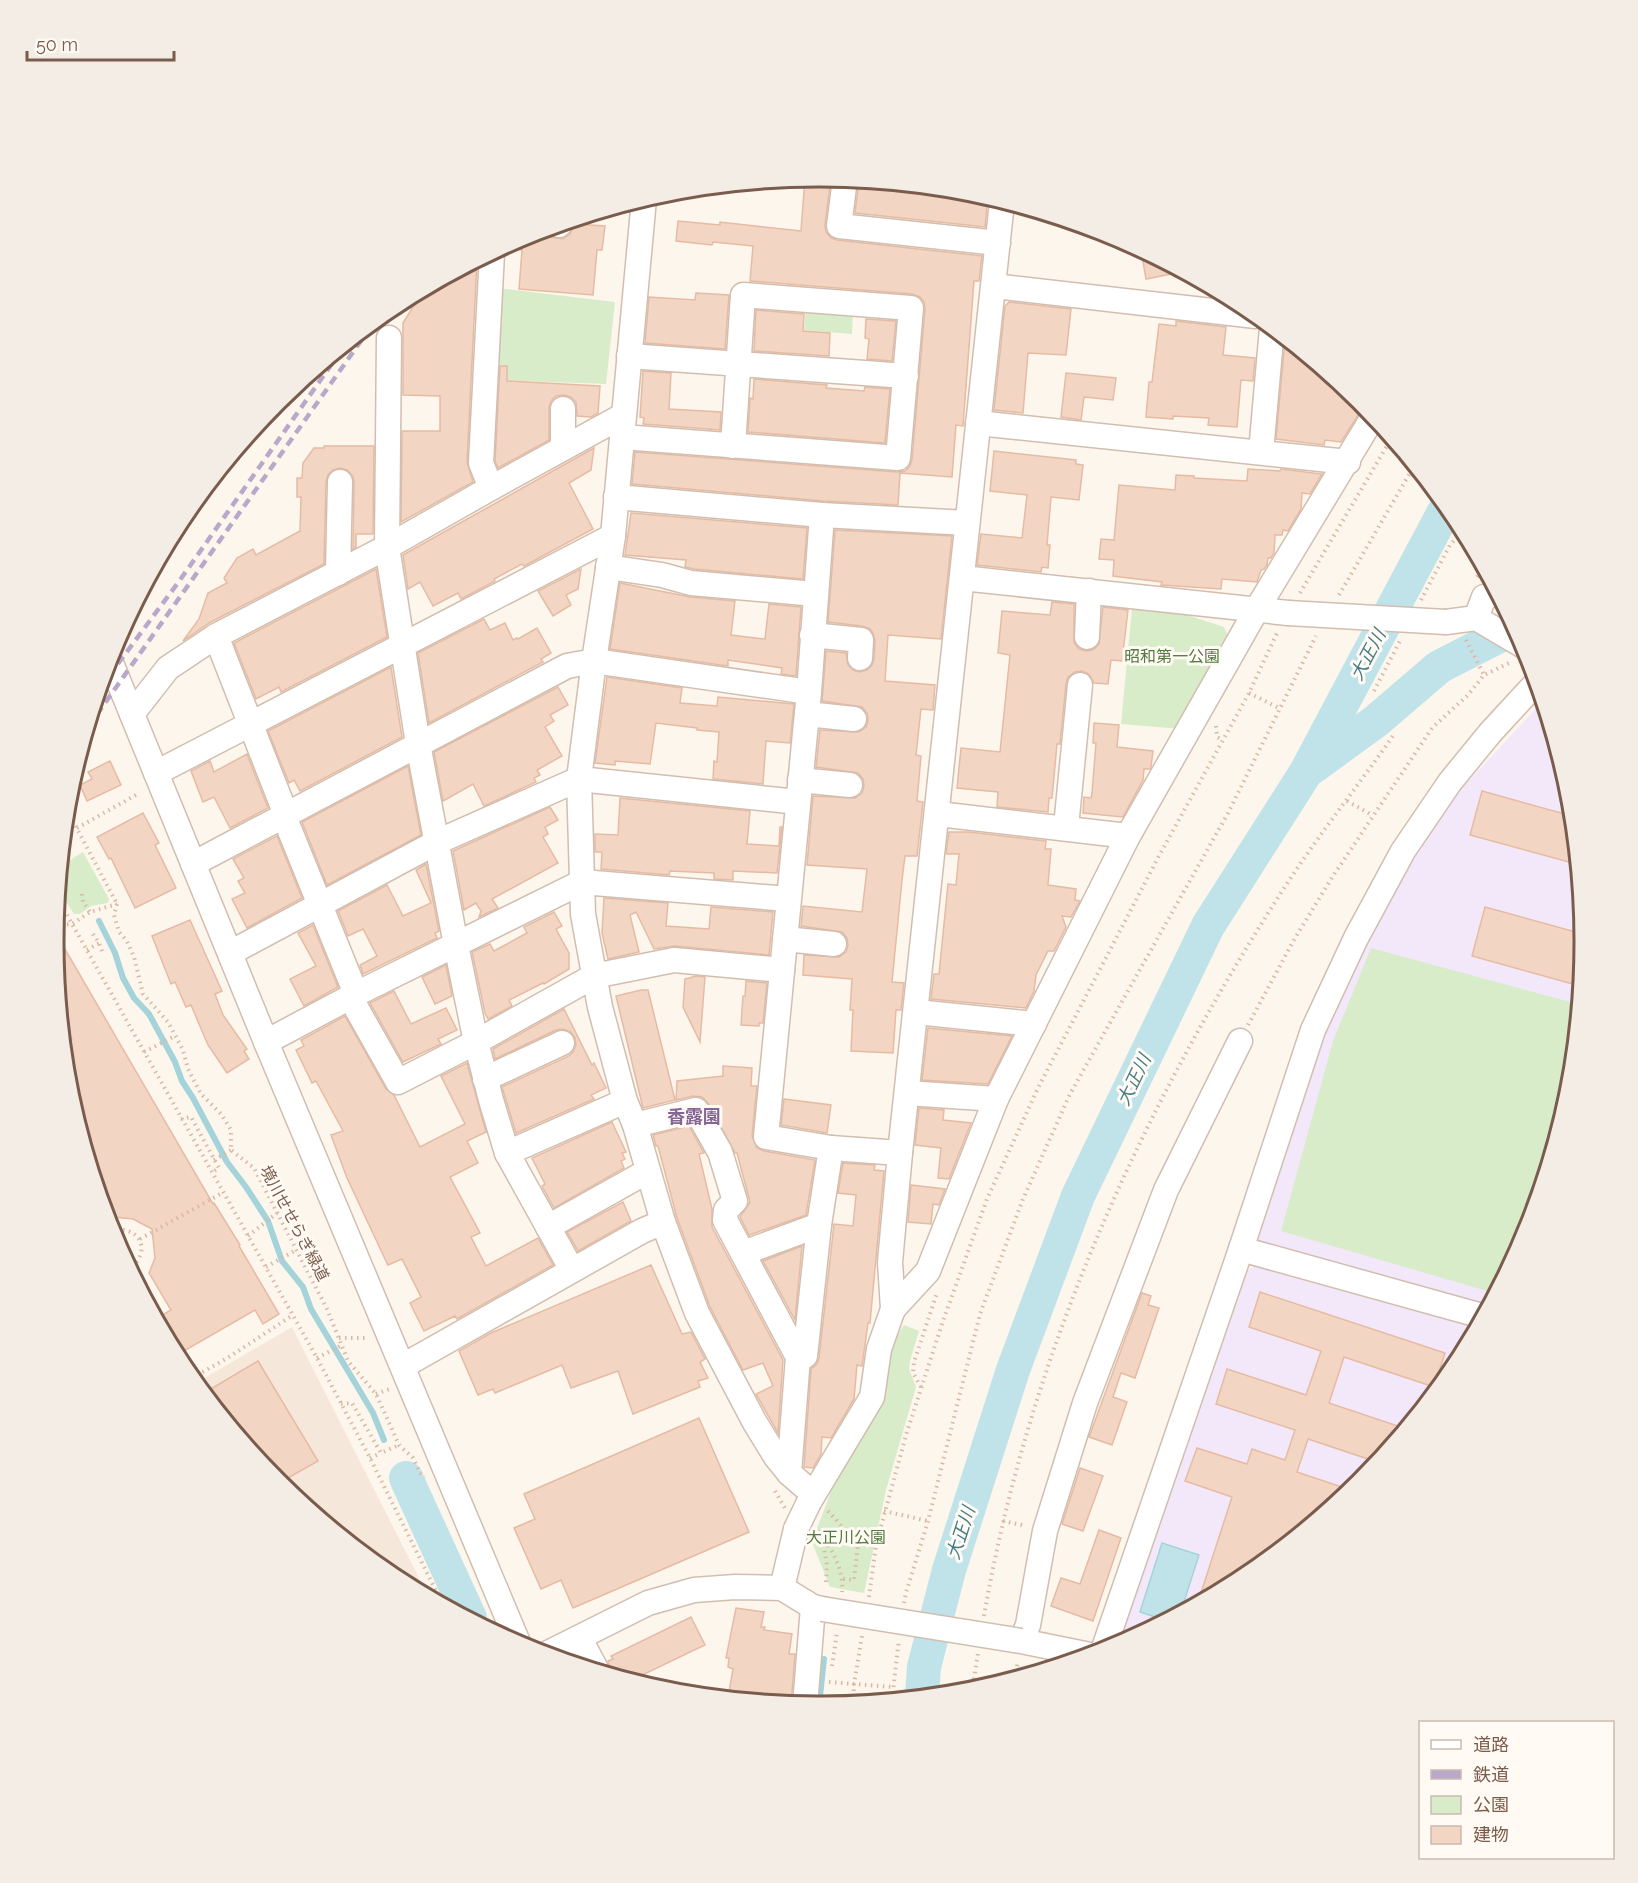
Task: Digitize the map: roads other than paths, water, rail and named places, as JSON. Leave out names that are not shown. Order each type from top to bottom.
[{"type":"street","points":[[843,188],[839,226],[998,243]]},
{"type":"street","points":[[643,208],[613,536],[579,779],[583,914],[600,1007],[625,1101],[635,1125],[663,1222],[697,1313],[754,1421],[776,1457],[815,1501]]},
{"type":"street","points":[[894,1309],[890,1262],[900,1153],[1001,210]]},
{"type":"street","points":[[491,488],[481,464],[492,262]]},
{"type":"street","points":[[994,286],[1238,314]]},
{"type":"street","points":[[132,714],[168,668],[216,636],[387,547],[563,448],[623,426],[734,446],[898,459],[911,308],[743,295],[734,446]]},
{"type":"street","points":[[389,338],[387,547],[418,744],[456,945],[485,1079],[507,1153],[572,1270]]},
{"type":"street","points":[[1261,452],[1271,338]]},
{"type":"street","points":[[629,356],[906,376]]},
{"type":"street","points":[[563,409],[563,448]]},
{"type":"street","points":[[978,423],[1348,462]]},
{"type":"street","points":[[782,1588],[796,1529],[815,1501],[872,1396],[879,1350],[894,1309],[928,1271],[996,1099],[1128,836],[1257,609],[1369,425]]},
{"type":"street","points":[[338,573],[340,482]]},
{"type":"street","points":[[616,497],[822,515],[967,523]]},
{"type":"street","points":[[822,515],[808,703],[766,1137],[831,1148],[900,1153]]},
{"type":"street","points":[[156,773],[613,536]]},
{"type":"street","points":[[608,567],[662,575],[691,583],[815,594]]},
{"type":"street","points":[[962,578],[1288,613],[1446,622],[1470,628],[1515,650]]},
{"type":"street","points":[[1087,637],[1089,591]]},
{"type":"street","points":[[1470,628],[1484,597],[1489,596]]},
{"type":"street","points":[[812,635],[861,640],[860,658]]},
{"type":"street","points":[[216,636],[319,906],[356,994],[354,1004],[398,1082],[476,1042],[594,976],[674,960],[782,970]]},
{"type":"street","points":[[193,864],[567,666],[594,661],[808,703],[854,718]]},
{"type":"street","points":[[115,671],[400,1376],[513,1631]]},
{"type":"street","points":[[1106,1640],[1241,1249],[1313,1030],[1356,939],[1403,851],[1450,782],[1530,690]]},
{"type":"street","points":[[1066,827],[1086,696]]},
{"type":"street","points":[[230,953],[437,842],[579,779],[799,790],[850,785]]},
{"type":"street","points":[[938,814],[1066,827],[1128,836]]},
{"type":"street","points":[[266,1042],[356,994],[582,882],[788,899]]},
{"type":"street","points":[[784,939],[834,944]]},
{"type":"street","points":[[916,1012],[1034,1024]]},
{"type":"street","points":[[1021,1641],[1028,1625],[1045,1531],[1085,1403],[1166,1190],[1240,1041]]},
{"type":"street","points":[[485,1079],[562,1043]]},
{"type":"street","points":[[907,1093],[996,1099]]},
{"type":"street","points":[[507,1153],[625,1101]]},
{"type":"street","points":[[635,1125],[696,1110],[720,1152],[735,1202],[726,1210],[725,1220],[798,1357],[789,1473]]},
{"type":"street","points":[[798,1357],[805,1356],[819,1225],[831,1148]]},
{"type":"street","points":[[548,1227],[648,1171]]},
{"type":"street","points":[[400,1376],[572,1270],[642,1231],[663,1222]]},
{"type":"street","points":[[742,1253],[819,1225]]},
{"type":"street","points":[[1241,1249],[1475,1314]]},
{"type":"street","points":[[557,1649],[648,1603],[694,1590],[735,1587],[782,1588],[818,1608],[867,1607],[1074,1652]]},
{"type":"street","points":[[807,1696],[818,1608]]},
{"type":"street","points":[[580,1639],[591,1661]]},
{"type":"water","points":[[1162,1543],[1199,1555],[1184,1601],[1155,1617],[1140,1612]]},
{"type":"waterway","name":"大正川","points":[[922,1689],[924,1667],[949,1570],[1013,1370],[1078,1196],[1208,926],[1306,772],[1442,516]]},
{"type":"waterway","points":[[1313,767],[1376,721],[1439,667],[1507,632]]},
{"type":"waterway","points":[[99,921],[115,953],[123,978],[134,998],[149,1014],[175,1062],[182,1081],[227,1162],[268,1221],[282,1261],[303,1287],[311,1309],[373,1413],[384,1440]]},
{"type":"waterway","points":[[406,1478],[465,1607]]},
{"type":"waterway","points":[[820,1696],[824,1659]]},
{"type":"railway","points":[[103,706],[359,344]]},
{"type":"railway","points":[[118,664],[180,580],[328,369]]},
{"type":"district","name":"香露園","points":[[694,1117]]},
{"type":"park label","name":"昭和第一公園","points":[[1172,656]]},
{"type":"park label","name":"大正川公園","points":[[846,1537]]}]
